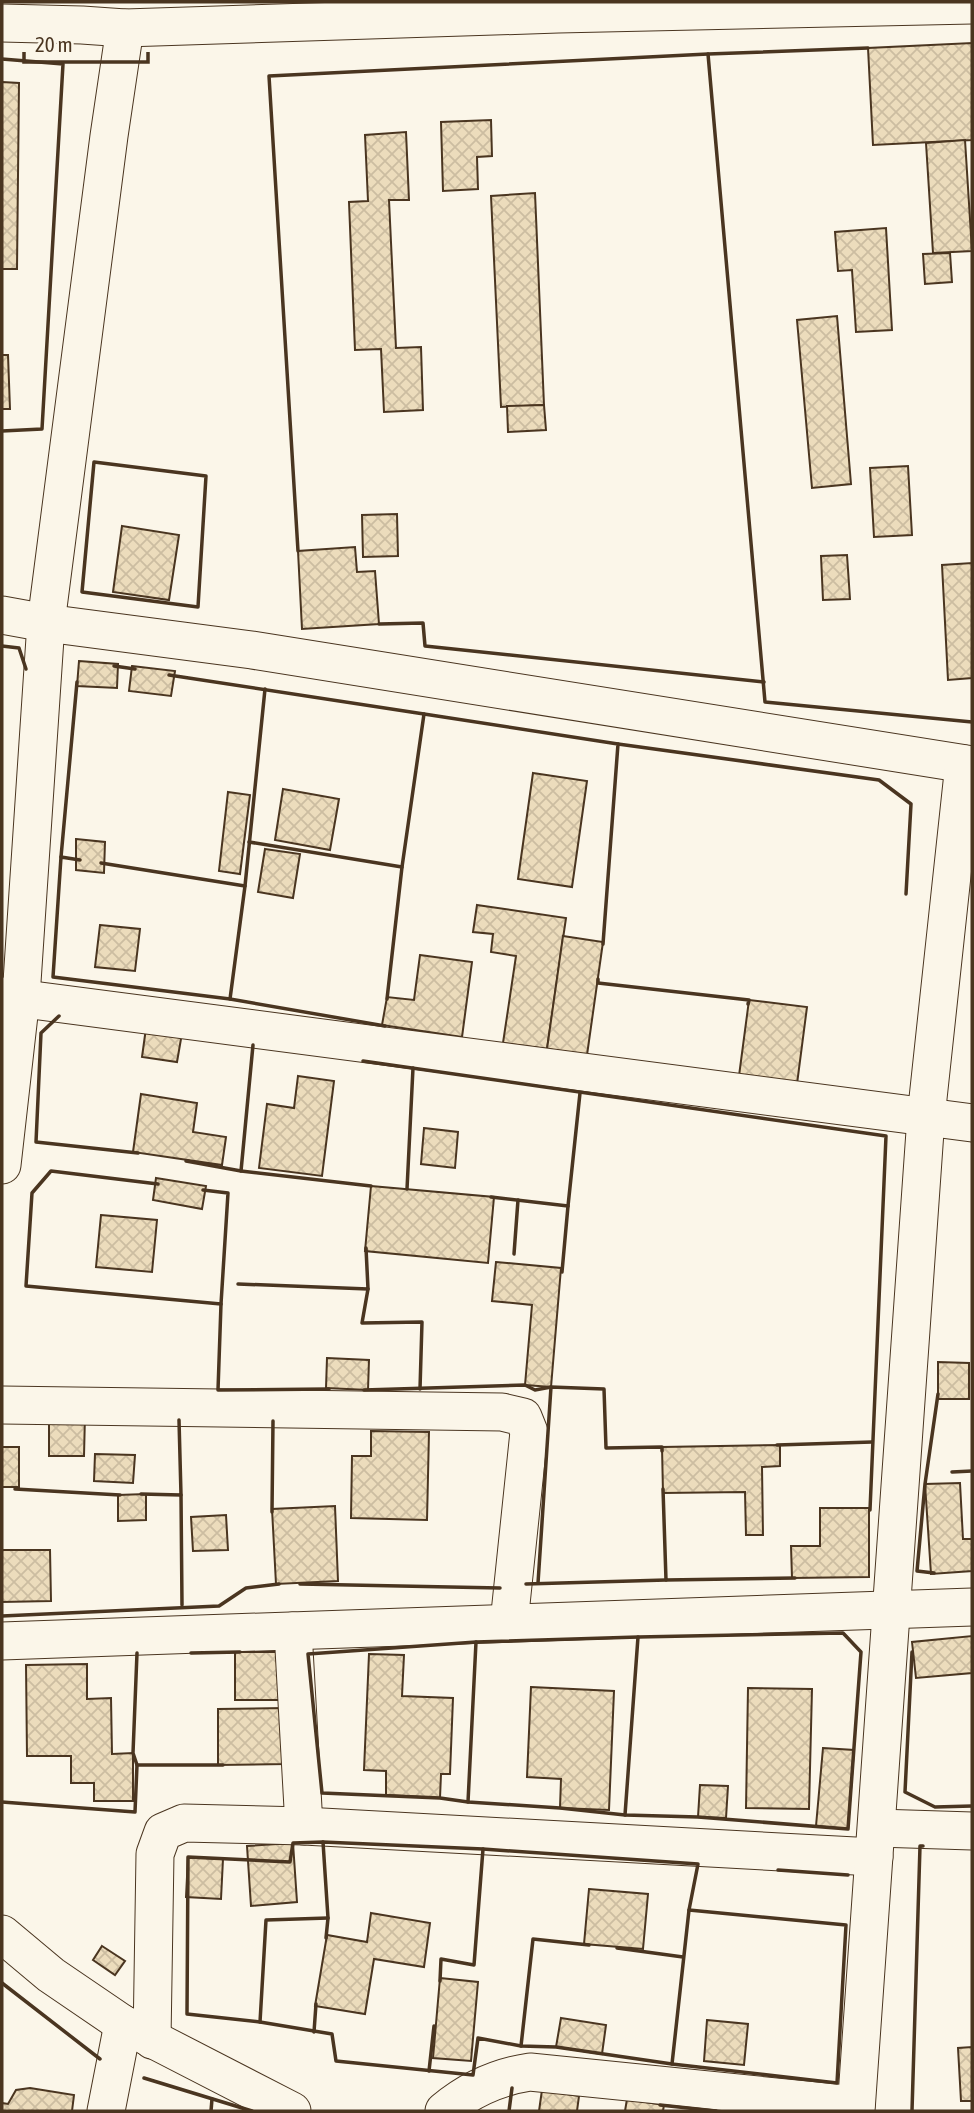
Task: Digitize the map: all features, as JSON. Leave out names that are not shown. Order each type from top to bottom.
[{"type":"street","points":[[2,23],[84,13],[125,28],[558,8],[972,5]]},
{"type":"street","points":[[2,1165],[11,997],[46,624],[125,28]]},
{"type":"street","points":[[2,615],[46,624],[252,650],[968,764],[926,1117],[856,2108],[530,2072],[507,2076],[471,2091],[444,2111]]},
{"type":"street","points":[[11,997],[972,1124]]},
{"type":"street","points":[[2,1405],[502,1412],[523,1417],[529,1432],[509,1623]]},
{"type":"street","points":[[2,1641],[972,1607]]},
{"type":"street","points":[[293,1630],[304,1826]]},
{"type":"street","points":[[106,2111],[137,2032],[155,1854],[163,1832],[184,1823],[875,1842],[972,1831]]},
{"type":"street","points":[[2,1934],[51,1975],[137,2032],[292,2111]]},
{"type":"building","points":[[972,43],[972,140],[873,145],[868,48]]},
{"type":"building","points":[[2,82],[19,83],[17,269],[2,269]]},
{"type":"building","points":[[491,120],[492,156],[477,157],[478,189],[443,191],[441,122]]},
{"type":"building","points":[[406,132],[409,200],[389,200],[396,348],[421,347],[423,410],[384,412],[381,349],[355,350],[349,202],[368,201],[365,135]]},
{"type":"building","points":[[965,140],[972,251],[933,253],[926,143]]},
{"type":"building","points":[[535,193],[544,405],[501,407],[491,196]]},
{"type":"building","points":[[886,228],[892,330],[856,332],[852,270],[838,271],[835,232]]},
{"type":"building","points":[[950,253],[952,282],[925,284],[923,254]]},
{"type":"building","points":[[837,316],[851,484],[812,488],[797,320]]},
{"type":"building","points":[[2,355],[8,355],[10,409],[2,409]]},
{"type":"building","points":[[544,405],[546,430],[508,432],[507,406]]},
{"type":"building","points":[[908,466],[912,535],[874,537],[870,468]]},
{"type":"building","points":[[397,514],[398,556],[363,557],[362,515]]},
{"type":"building","points":[[122,526],[179,535],[169,600],[113,592]]},
{"type":"building","points":[[355,547],[357,572],[375,571],[379,624],[302,629],[298,551]]},
{"type":"building","points":[[847,555],[850,599],[823,600],[821,556]]},
{"type":"building","points":[[972,563],[972,678],[948,680],[942,565]]},
{"type":"building","points":[[79,661],[118,664],[117,688],[77,686]]},
{"type":"building","points":[[132,666],[175,671],[171,696],[129,691]]},
{"type":"building","points":[[533,773],[587,781],[572,887],[518,879]]},
{"type":"building","points":[[283,789],[339,799],[330,850],[275,840]]},
{"type":"building","points":[[228,792],[250,795],[240,874],[219,871]]},
{"type":"building","points":[[76,839],[105,842],[104,873],[76,870]]},
{"type":"building","points":[[265,849],[300,854],[293,898],[258,892]]},
{"type":"building","points":[[477,905],[566,918],[547,1049],[503,1043],[516,956],[491,952],[493,934],[473,932]]},
{"type":"building","points":[[100,925],[140,929],[135,971],[95,967]]},
{"type":"building","points":[[563,936],[603,942],[587,1055],[547,1049]]},
{"type":"building","points":[[420,955],[472,962],[462,1037],[382,1025],[387,997],[414,1000]]},
{"type":"building","points":[[749,1000],[807,1007],[797,1084],[739,1076]]},
{"type":"building","points":[[146,1028],[182,1033],[177,1062],[142,1057]]},
{"type":"building","points":[[298,1076],[334,1081],[322,1176],[259,1168],[267,1104],[294,1108]]},
{"type":"building","points":[[141,1094],[197,1103],[193,1132],[226,1137],[222,1165],[133,1152]]},
{"type":"building","points":[[424,1128],[458,1132],[455,1168],[421,1164]]},
{"type":"building","points":[[156,1178],[206,1186],[202,1209],[153,1200]]},
{"type":"building","points":[[371,1186],[494,1197],[488,1263],[365,1251]]},
{"type":"building","points":[[101,1215],[157,1220],[152,1272],[96,1267]]},
{"type":"building","points":[[496,1262],[561,1268],[551,1387],[525,1385],[532,1305],[492,1301]]},
{"type":"building","points":[[327,1358],[369,1360],[368,1390],[326,1388]]},
{"type":"building","points":[[938,1362],[969,1363],[969,1399],[938,1399]]},
{"type":"building","points":[[49,1415],[85,1415],[84,1456],[49,1456]]},
{"type":"building","points":[[371,1431],[429,1432],[427,1520],[351,1518],[352,1456],[371,1456]]},
{"type":"building","points":[[780,1445],[780,1466],[762,1467],[763,1535],[746,1535],[745,1492],[663,1493],[662,1447]]},
{"type":"building","points":[[2,1447],[19,1447],[19,1487],[2,1487]]},
{"type":"building","points":[[95,1454],[135,1455],[133,1483],[94,1481]]},
{"type":"building","points":[[960,1483],[963,1539],[972,1539],[972,1571],[931,1574],[925,1484]]},
{"type":"building","points":[[146,1494],[146,1520],[118,1521],[118,1495]]},
{"type":"building","points":[[335,1506],[338,1581],[276,1584],[272,1509]]},
{"type":"building","points":[[820,1508],[869,1508],[869,1577],[792,1578],[791,1546],[820,1546]]},
{"type":"building","points":[[226,1515],[228,1550],[193,1551],[191,1517]]},
{"type":"building","points":[[2,1550],[50,1550],[51,1601],[2,1602]]},
{"type":"building","points":[[972,1636],[972,1673],[916,1678],[912,1642]]},
{"type":"building","points":[[235,1652],[282,1652],[282,1700],[235,1700]]},
{"type":"building","points":[[369,1654],[404,1655],[402,1696],[453,1698],[450,1774],[441,1774],[440,1798],[386,1795],[386,1771],[364,1770]]},
{"type":"building","points":[[87,1664],[87,1699],[111,1698],[112,1754],[133,1753],[133,1801],[94,1801],[94,1783],[71,1783],[71,1756],[27,1756],[26,1665]]},
{"type":"building","points":[[531,1687],[614,1691],[609,1810],[560,1808],[561,1779],[527,1777]]},
{"type":"building","points":[[748,1688],[812,1689],[809,1809],[746,1808]]},
{"type":"building","points":[[285,1708],[286,1764],[218,1765],[218,1709]]},
{"type":"building","points":[[823,1748],[854,1750],[848,1829],[816,1826]]},
{"type":"building","points":[[700,1785],[728,1786],[726,1818],[698,1817]]},
{"type":"building","points":[[293,1843],[297,1902],[251,1906],[247,1846]]},
{"type":"building","points":[[188,1857],[223,1859],[221,1899],[186,1897]]},
{"type":"building","points":[[589,1889],[648,1894],[643,1949],[584,1944]]},
{"type":"building","points":[[371,1913],[430,1923],[424,1967],[374,1959],[365,2014],[315,2006],[327,1935],[367,1942]]},
{"type":"building","points":[[102,1946],[125,1961],[115,1975],[93,1960]]},
{"type":"building","points":[[440,1978],[478,1982],[471,2061],[433,2058]]},
{"type":"building","points":[[561,2018],[606,2025],[602,2054],[556,2047]]},
{"type":"building","points":[[707,2020],[748,2024],[744,2065],[704,2061]]},
{"type":"building","points":[[972,2047],[972,2101],[961,2101],[958,2048]]},
{"type":"building","points":[[30,2088],[74,2095],[72,2111],[2,2111],[2,2103],[8,2104],[16,2090]]},
{"type":"building","points":[[542,2090],[579,2096],[577,2111],[539,2111]]},
{"type":"building","points":[[627,2099],[664,2105],[663,2111],[625,2111]]},
{"type":"wall","points":[[298,551],[269,76],[868,48]]},
{"type":"wall","points":[[708,54],[765,702],[972,722]]},
{"type":"wall","points":[[2,59],[63,64],[42,429],[2,431]]},
{"type":"wall","points":[[94,462],[206,476],[198,607],[82,592],[94,462]]},
{"type":"wall","points":[[379,624],[423,623],[425,646],[764,682]]},
{"type":"wall","points":[[2,646],[19,648],[26,669]]},
{"type":"wall","points":[[114,666],[135,669]]},
{"type":"wall","points":[[169,675],[424,714],[402,867],[249,842]]},
{"type":"wall","points":[[61,857],[77,682]]},
{"type":"wall","points":[[230,999],[245,886],[265,689]]},
{"type":"wall","points":[[424,714],[618,744],[603,944]]},
{"type":"wall","points":[[618,744],[879,780],[911,804],[906,894]]},
{"type":"wall","points":[[80,860],[61,857],[53,977],[230,999],[385,1026]]},
{"type":"wall","points":[[101,863],[245,886]]},
{"type":"wall","points":[[387,999],[402,867]]},
{"type":"wall","points":[[598,979],[598,983],[749,1000],[748,1004]]},
{"type":"wall","points":[[59,1016],[41,1033],[36,1142],[138,1153]]},
{"type":"wall","points":[[186,1161],[241,1171],[253,1045]]},
{"type":"wall","points":[[363,1061],[886,1136],[870,1510]]},
{"type":"wall","points":[[407,1189],[413,1068]]},
{"type":"wall","points":[[491,1197],[568,1206],[580,1093]]},
{"type":"wall","points":[[158,1184],[51,1171],[32,1193],[26,1286],[221,1304]]},
{"type":"wall","points":[[241,1171],[371,1186]]},
{"type":"wall","points":[[203,1190],[228,1193],[218,1390],[329,1389]]},
{"type":"wall","points":[[514,1254],[518,1200]]},
{"type":"wall","points":[[562,1272],[568,1206]]},
{"type":"wall","points":[[238,1284],[368,1289],[366,1248]]},
{"type":"wall","points":[[368,1289],[362,1323],[422,1322],[420,1389]]},
{"type":"wall","points":[[364,1390],[525,1385],[535,1390],[551,1387],[604,1389],[606,1448],[662,1447],[662,1451]]},
{"type":"wall","points":[[538,1583],[551,1387]]},
{"type":"wall","points":[[934,1573],[917,1571],[925,1484],[938,1394]]},
{"type":"wall","points":[[141,1494],[181,1495],[179,1420]]},
{"type":"wall","points":[[272,1512],[273,1421]]},
{"type":"wall","points":[[777,1445],[872,1442]]},
{"type":"wall","points":[[952,1472],[972,1471]]},
{"type":"wall","points":[[15,1489],[120,1495]]},
{"type":"wall","points":[[663,1489],[666,1580],[795,1578]]},
{"type":"wall","points":[[181,1495],[182,1605]]},
{"type":"wall","points":[[526,1584],[666,1580]]},
{"type":"wall","points":[[2,1616],[219,1606],[246,1588],[279,1584]]},
{"type":"wall","points":[[300,1584],[500,1588]]},
{"type":"wall","points":[[843,1633],[861,1652],[848,1829],[698,1817],[625,1815],[440,1798],[322,1793],[308,1654],[476,1642],[843,1633]]},
{"type":"wall","points":[[625,1815],[638,1637]]},
{"type":"wall","points":[[468,1802],[476,1642]]},
{"type":"wall","points":[[191,1653],[240,1652]]},
{"type":"wall","points":[[912,1652],[905,1792],[935,1807],[972,1806]]},
{"type":"wall","points":[[137,1653],[133,1753],[137,1765]]},
{"type":"wall","points":[[2,1802],[135,1812],[137,1765],[223,1765]]},
{"type":"wall","points":[[323,1842],[483,1849],[698,1864],[689,1910],[846,1925],[837,2083],[672,2064],[556,2047],[521,2046],[478,2038],[473,2075],[336,2061],[332,2034],[187,2014],[188,1857],[290,1862],[293,1843],[323,1842]]},
{"type":"wall","points":[[323,1842],[328,1918],[326,1938]]},
{"type":"wall","points":[[912,2111],[920,1846],[923,1846]]},
{"type":"wall","points":[[440,1981],[441,1959],[474,1965],[483,1849]]},
{"type":"wall","points":[[778,1870],[848,1875]]},
{"type":"wall","points":[[672,2064],[689,1910]]},
{"type":"wall","points":[[260,2022],[266,1920],[328,1918]]},
{"type":"wall","points":[[521,2046],[533,1939],[589,1945]]},
{"type":"wall","points":[[617,1948],[683,1957]]},
{"type":"wall","points":[[2,1983],[100,2059]]},
{"type":"wall","points":[[314,2032],[316,2004]]},
{"type":"wall","points":[[429,2071],[434,2026]]},
{"type":"wall","points":[[144,2078],[252,2111]]},
{"type":"wall","points":[[509,2111],[512,2088]]},
{"type":"wall","points":[[211,2111],[212,2099]]},
{"type":"wall","points":[[660,2105],[716,2111]]}]
